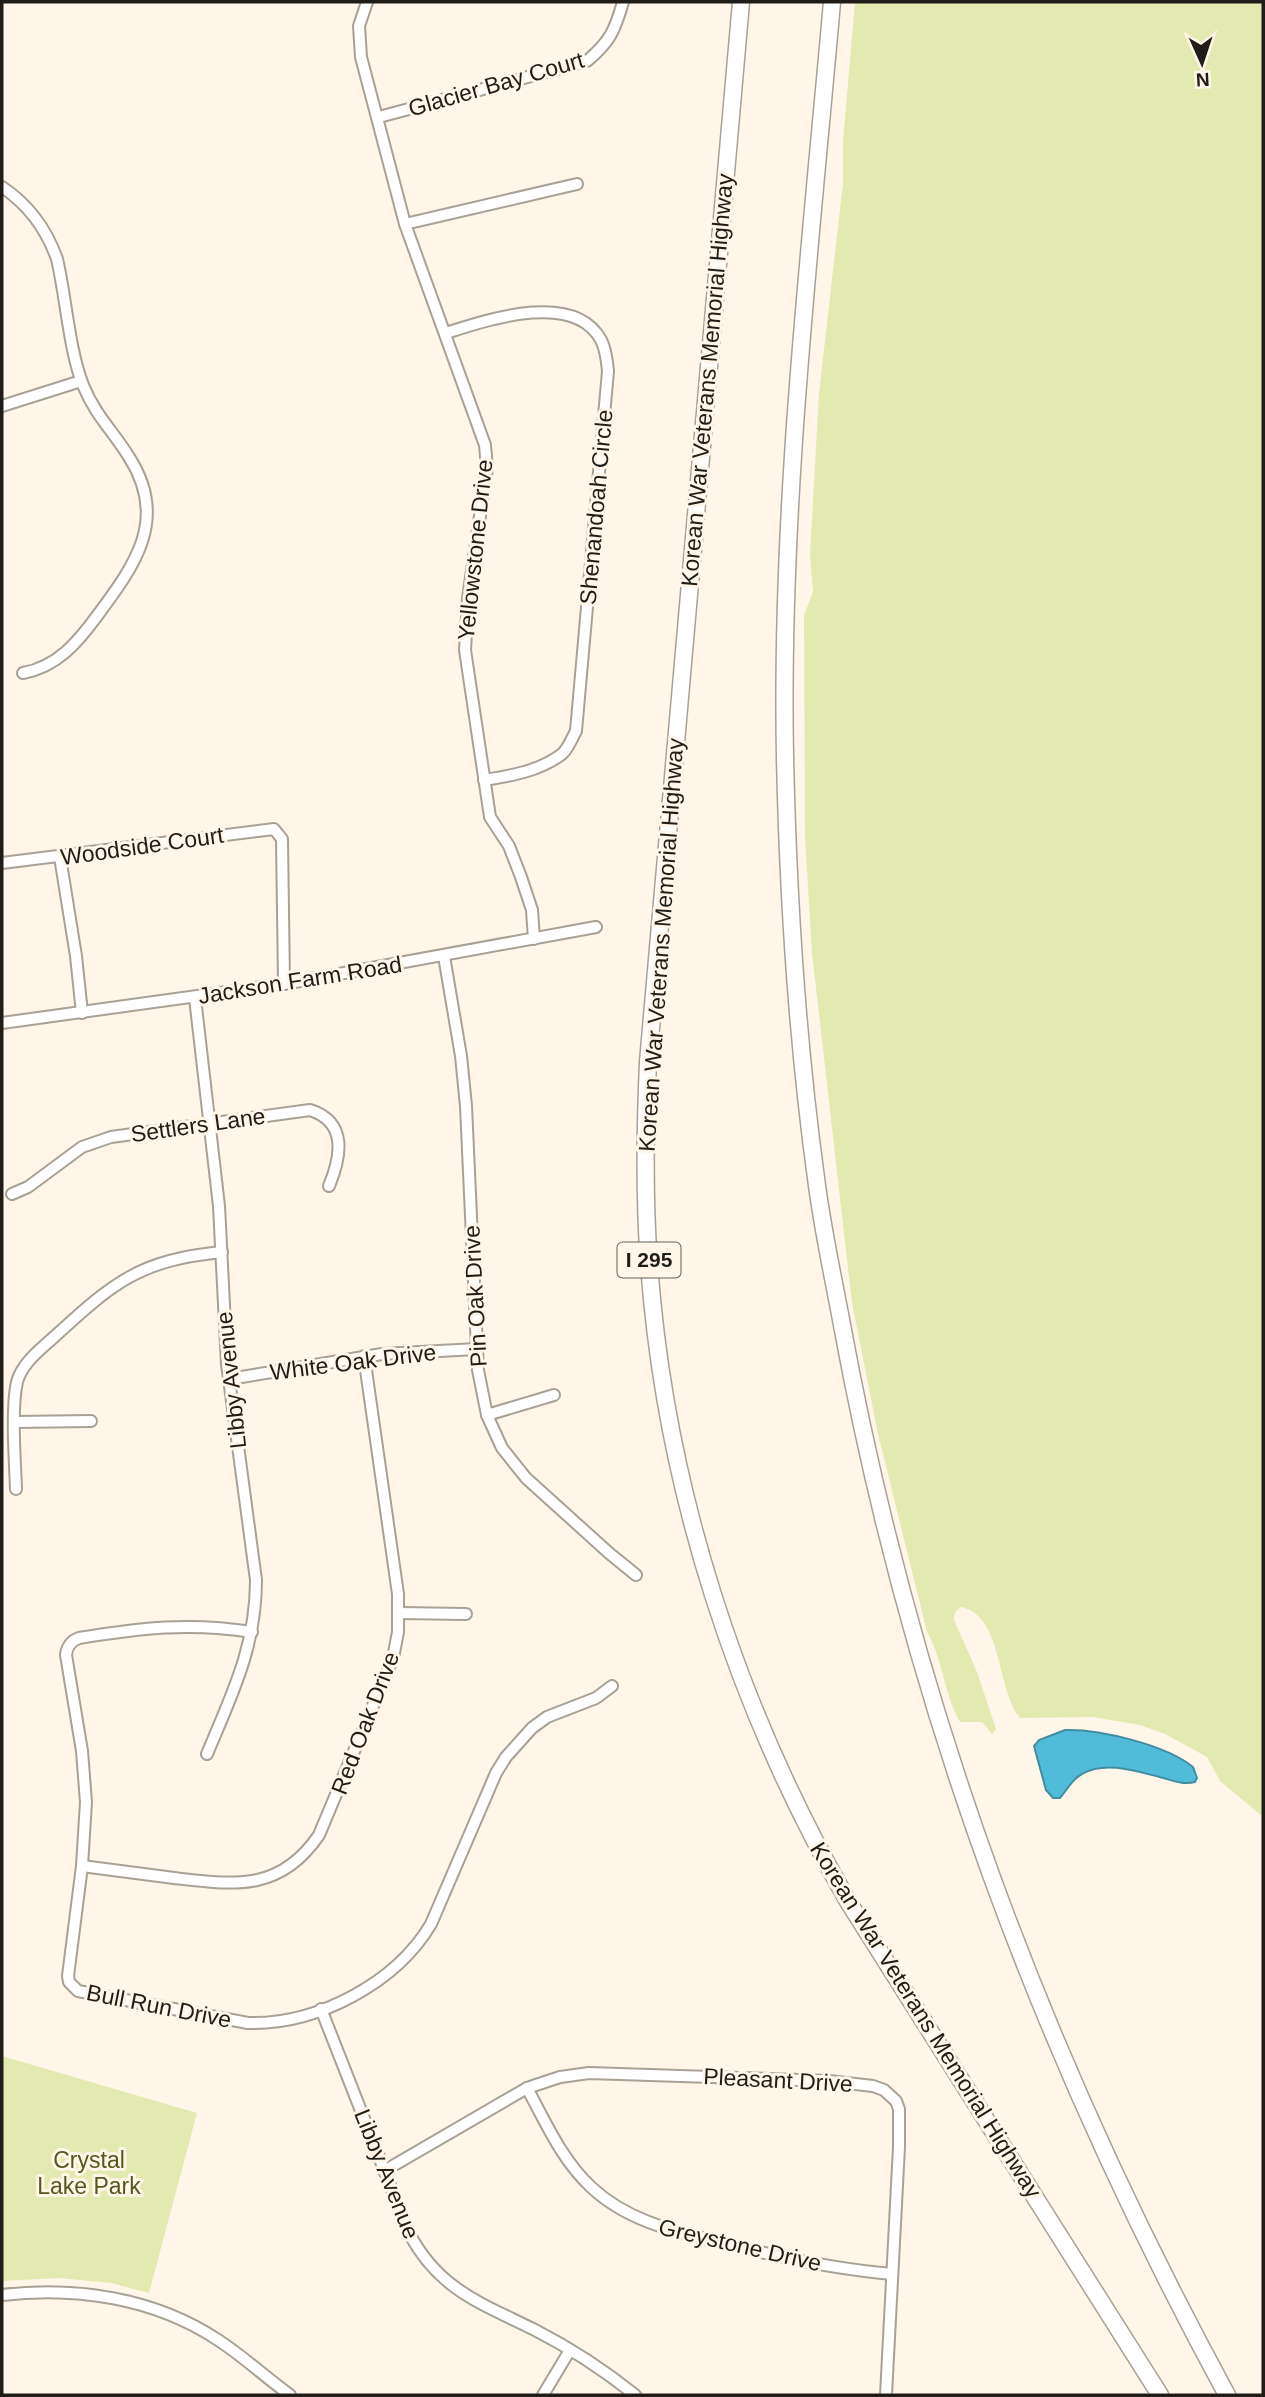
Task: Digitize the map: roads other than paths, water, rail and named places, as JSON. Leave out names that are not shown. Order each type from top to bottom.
[{"type":"highway","name":"Korean War Veterans Memorial Highway","points":[[741,2],[648,1075],[645,1148],[649,1265],[669,1415],[696,1536],[721,1618],[765,1736],[816,1845],[856,1914],[1160,2395]]},
{"type":"highway","points":[[832,2],[792,459],[785,635],[785,754],[792,922],[819,1201],[873,1480],[908,1617],[975,1831],[1006,1919],[1079,2098],[1161,2273],[1227,2395]]},
{"type":"street","name":"Yellowstone Drive","points":[[367,2],[359,26],[361,57],[379,117],[405,224],[485,444],[487,468],[465,638],[490,817],[509,846],[532,910],[534,939]]},
{"type":"street","name":"Glacier Bay Court","points":[[379,117],[587,61],[604,46],[615,30],[623,2]]},
{"type":"street","points":[[405,224],[577,184]]},
{"type":"street","points":[[2,187],[24,203],[51,243],[57,259],[81,381],[95,410],[128,454],[141,480],[146,502],[145,535],[132,568],[83,636],[57,660],[23,673]]},
{"type":"street","name":"Shenandoah Circle","points":[[446,333],[488,320],[552,311],[585,322],[601,339],[608,372],[576,731],[564,753],[539,767],[484,780]]},
{"type":"street","points":[[2,406],[81,381]]},
{"type":"street","name":"Woodside Court","points":[[2,863],[270,828],[281,835],[284,984]]},
{"type":"street","points":[[60,857],[82,1013]]},
{"type":"street","name":"Jackson Farm Road","points":[[2,1023],[284,984],[596,927]]},
{"type":"street","name":"Pin Oak Drive","points":[[444,956],[461,1056],[466,1107],[477,1349],[481,1393],[487,1415],[502,1448],[526,1478],[636,1574]]},
{"type":"street","name":"Libby Avenue","points":[[195,998],[211,1122],[229,1379],[253,1550],[256,1609],[237,1682],[206,1754]]},
{"type":"street","name":"Settlers Lane","points":[[12,1194],[28,1187],[76,1151],[111,1137],[310,1111],[323,1115],[334,1127],[339,1146],[330,1186]]},
{"type":"street","points":[[16,1489],[17,1383],[30,1358],[111,1287],[156,1264],[177,1258],[222,1252]]},
{"type":"street","name":"White Oak Drive","points":[[229,1379],[364,1356],[477,1349]]},
{"type":"street","name":"Red Oak Drive","points":[[82,1866],[232,1884],[267,1878],[292,1866],[319,1835],[393,1658],[399,1613],[364,1356]]},
{"type":"street","points":[[487,1415],[554,1395]]},
{"type":"street","points":[[15,1422],[91,1421]]},
{"type":"street","points":[[399,1613],[466,1614]]},
{"type":"street","name":"Bull Run Drive","points":[[252,1632],[222,1627],[172,1626],[79,1638],[68,1646],[66,1655],[85,1782],[86,1833],[68,1976],[69,1982],[78,1991],[248,2023],[280,2021],[321,2009],[354,1994],[388,1974],[422,1940],[496,1773],[518,1742],[547,1717],[596,1698],[612,1686]]},
{"type":"street","name":"Libby Avenue","points":[[321,2009],[409,2232],[423,2257],[435,2271],[463,2294],[570,2350],[635,2395]]},
{"type":"street","name":"Pleasant Drive","points":[[384,2171],[527,2088],[560,2077],[611,2073],[829,2081],[865,2084],[884,2090],[891,2095],[899,2109],[900,2147],[886,2395]]},
{"type":"street","name":"Greystone Drive","points":[[527,2088],[561,2152],[578,2175],[609,2202],[628,2214],[671,2231],[753,2251],[817,2265],[892,2274]]},
{"type":"street","points":[[2,2295],[50,2292],[89,2294],[167,2314],[218,2340],[290,2395]]},
{"type":"street","points":[[543,2395],[570,2350]]},
{"type":"water","points":[[1065,1730],[1114,1735],[1150,1745],[1193,1767],[1197,1778],[1195,1782],[1183,1783],[1133,1770],[1101,1768],[1078,1776],[1060,1798],[1053,1798],[1046,1790],[1034,1746],[1039,1740]]},
{"type":"park label","name":"Crystal Lake Park","points":[[89,2173]]}]
